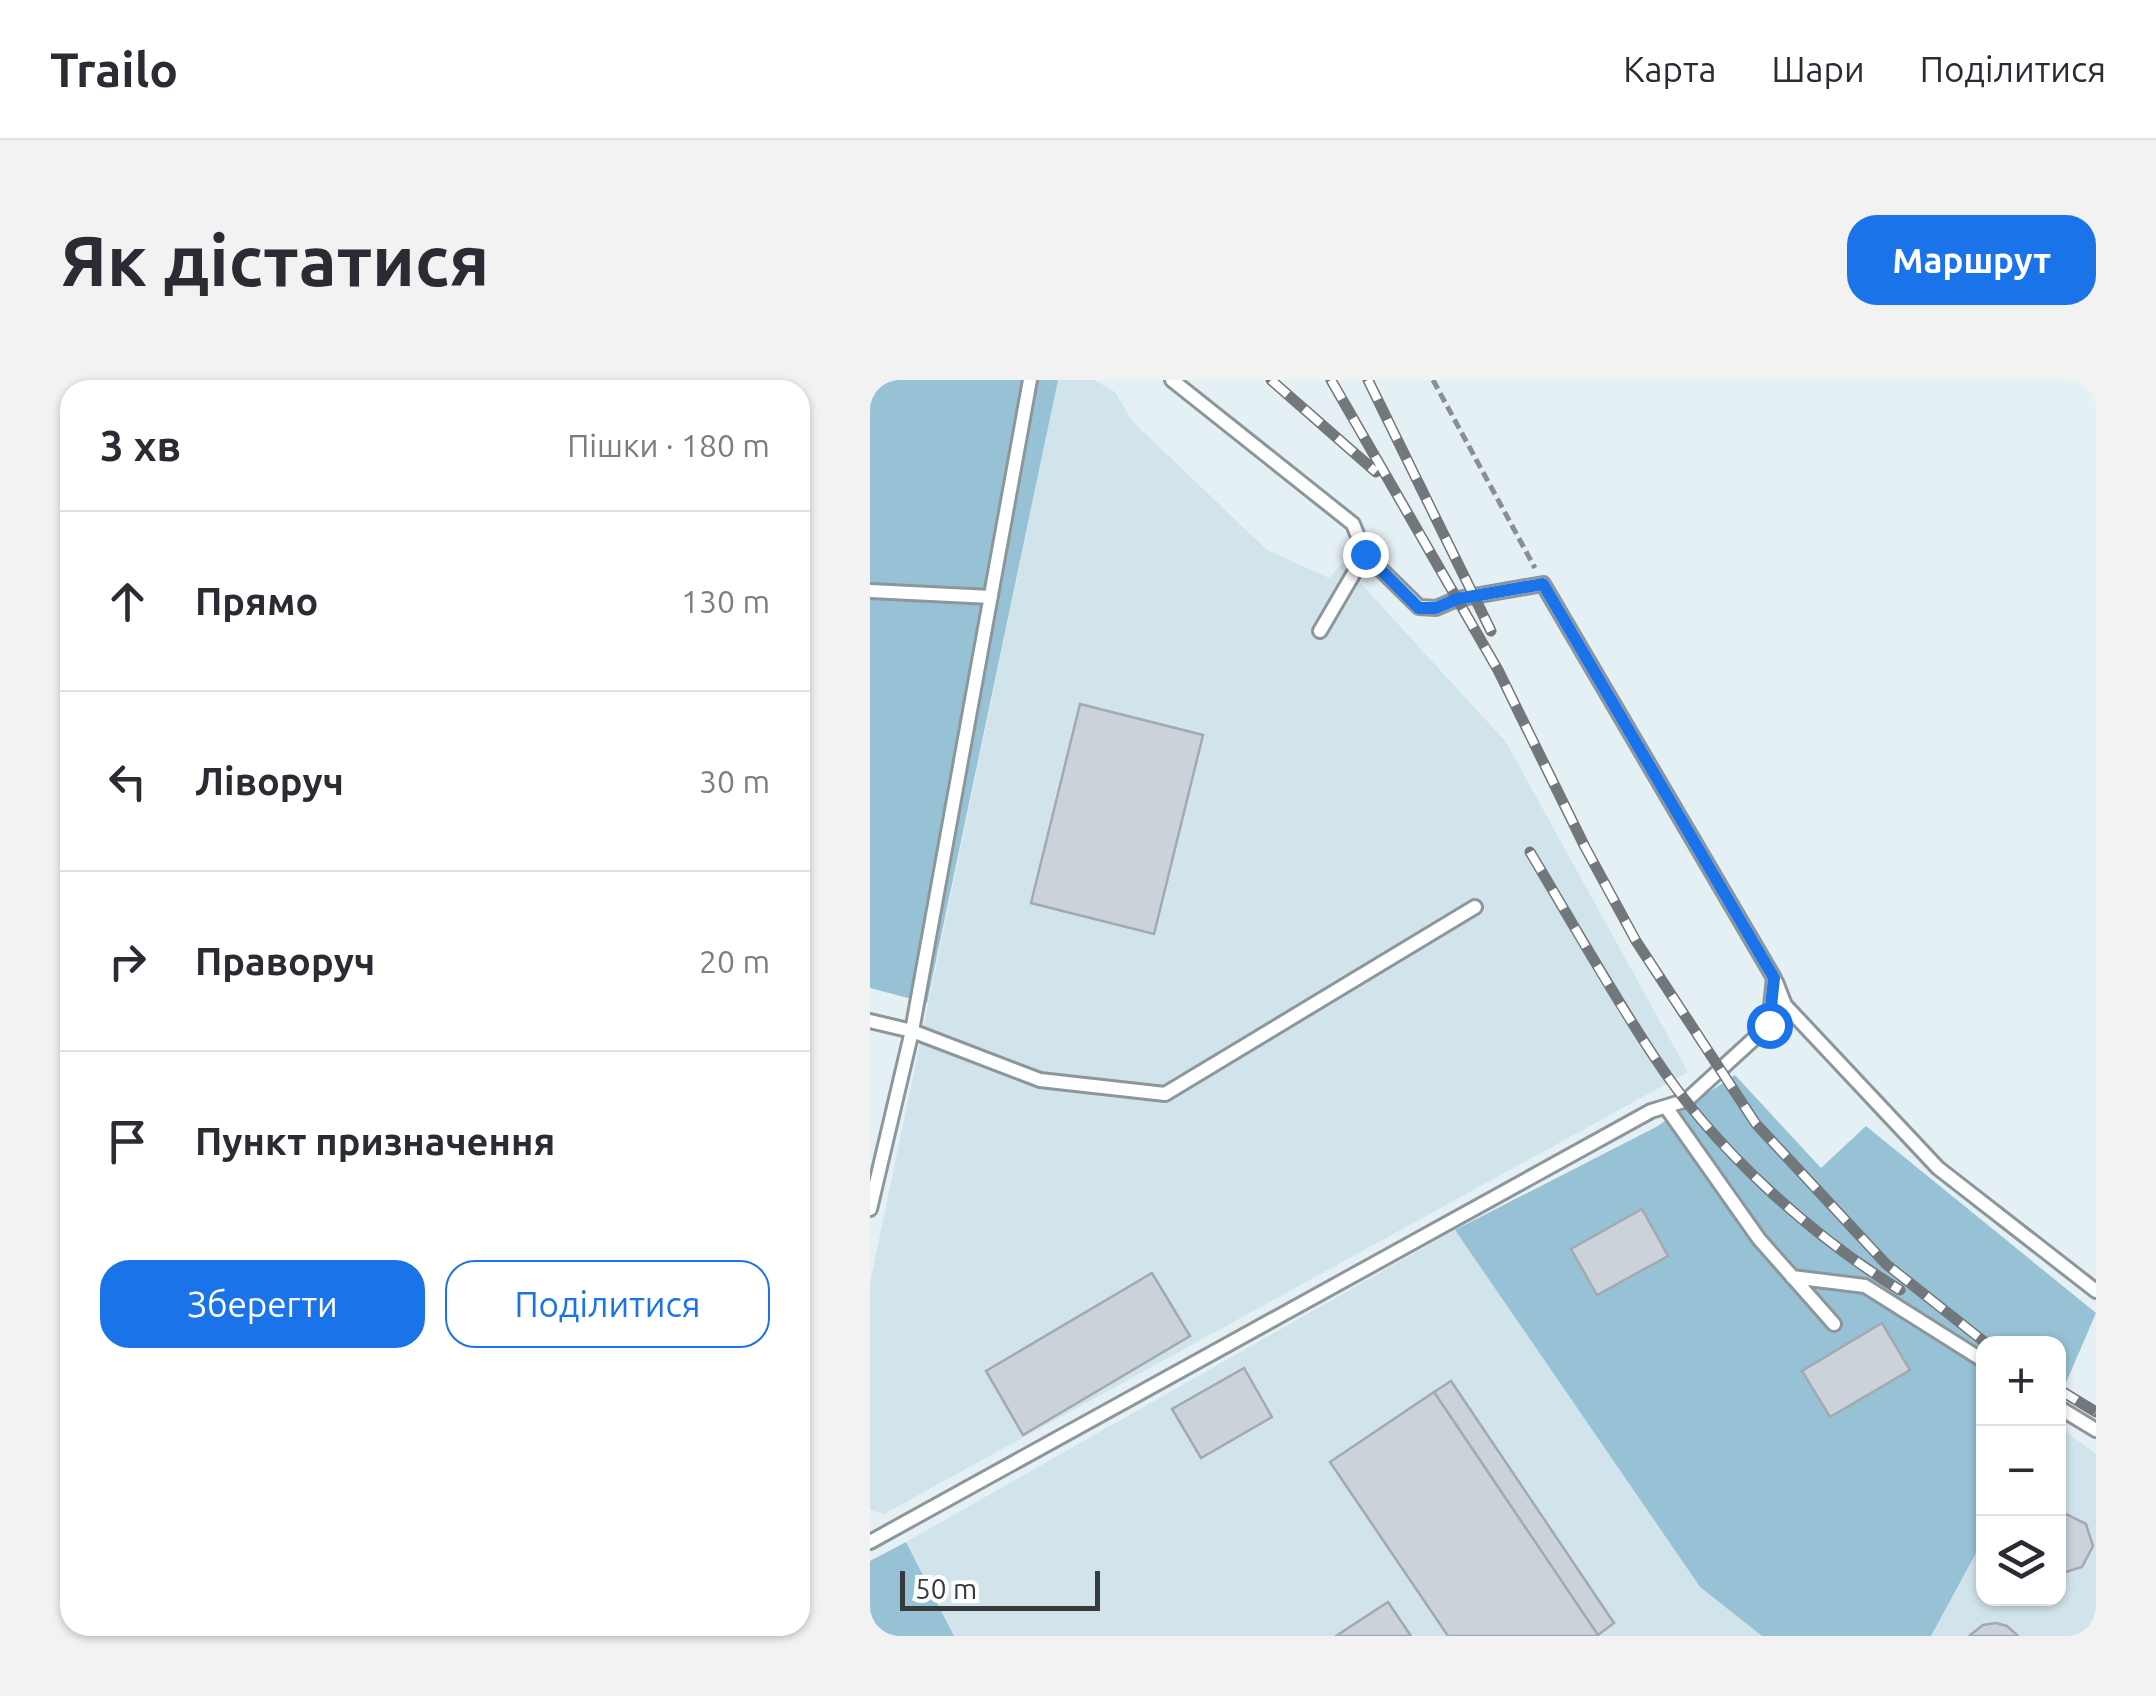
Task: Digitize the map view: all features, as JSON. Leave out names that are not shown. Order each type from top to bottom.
[{"type":"lane","points":[[870,1209],[912,1032],[1030,380]]},
{"type":"lane","points":[[1172,380],[1353,524],[1365,554],[1419,608],[1436,608],[1457,599],[1543,584],[1774,978],[1786,1005],[1938,1168],[2096,1290]]},
{"type":"lane","points":[[1320,631],[1365,554]]},
{"type":"lane","points":[[870,592],[991,598]]},
{"type":"lane","points":[[870,1021],[912,1032],[1040,1080],[1165,1094],[1475,908]]},
{"type":"lane","points":[[870,1542],[1651,1111],[1686,1100],[1769,1025],[1774,978]]},
{"type":"lane","points":[[1666,1107],[1758,1239],[1834,1324]]},
{"type":"lane","points":[[1792,1277],[1865,1286],[1976,1356]]},
{"type":"lane","points":[[2066,1412],[2096,1430]]},
{"type":"path","points":[[1433,380],[1543,584]]},
{"type":"shaded area","points":[[870,380],[1058,380],[927,1003],[870,988]]},
{"type":"shaded area","points":[[1058,380],[1094,380],[1115,392],[1133,422],[1267,550],[1329,578],[1342,563],[1506,742],[1688,1072],[884,1514],[870,1510],[870,1283]]},
{"type":"shaded area","points":[[1735,1075],[1821,1168],[1866,1126],[2096,1313],[2066,1383],[2066,1336],[1976,1336],[1976,1553],[1931,1636],[1762,1636],[1700,1587],[1455,1230],[1656,1127]]},
{"type":"shaded area","points":[[1455,1230],[1700,1587],[1762,1636],[954,1636],[906,1542]]},
{"type":"shaded area","points":[[2066,1432],[2096,1454],[2096,1636],[1931,1636],[1976,1553],[1976,1606],[2066,1606]]},
{"type":"shaded area","points":[[906,1542],[954,1636],[870,1636],[870,1561]]},
{"type":"building","points":[[1080,704],[1203,735],[1154,934],[1031,903]]},
{"type":"building","points":[[1642,1209],[1668,1256],[1597,1295],[1571,1249]]},
{"type":"building","points":[[1152,1273],[1190,1336],[1023,1435],[986,1371]]},
{"type":"building","points":[[1882,1323],[1910,1370],[1830,1417],[1802,1371]]},
{"type":"building","points":[[1244,1368],[1272,1417],[1201,1458],[1172,1409]]},
{"type":"building","points":[[1451,1381],[1614,1623],[1598,1635],[1434,1392]]},
{"type":"building","points":[[1434,1392],[1598,1635],[1448,1636],[1330,1462]]},
{"type":"building","points":[[2066,1514],[2086,1524],[2093,1546],[2082,1567],[2066,1572]]},
{"type":"building","points":[[1388,1602],[1411,1636],[1336,1636]]},
{"type":"building","points":[[1983,1625],[2007,1626],[2018,1636],[1969,1636]]},
{"type":"railway","points":[[1271,380],[1376,472]]},
{"type":"railway","points":[[1331,380],[1498,670],[1636,941],[1756,1124],[1886,1264],[1977,1336]]},
{"type":"railway","points":[[1368,380],[1491,631]]},
{"type":"railway","points":[[1530,852],[1640,1036],[1707,1126],[1799,1217],[1900,1290]]},
{"type":"railway","points":[[2066,1394],[2096,1412]]},
{"type":"route","points":[[1365,554],[1419,608],[1436,608],[1457,599],[1543,584],[1774,978],[1769,1025]]}]
